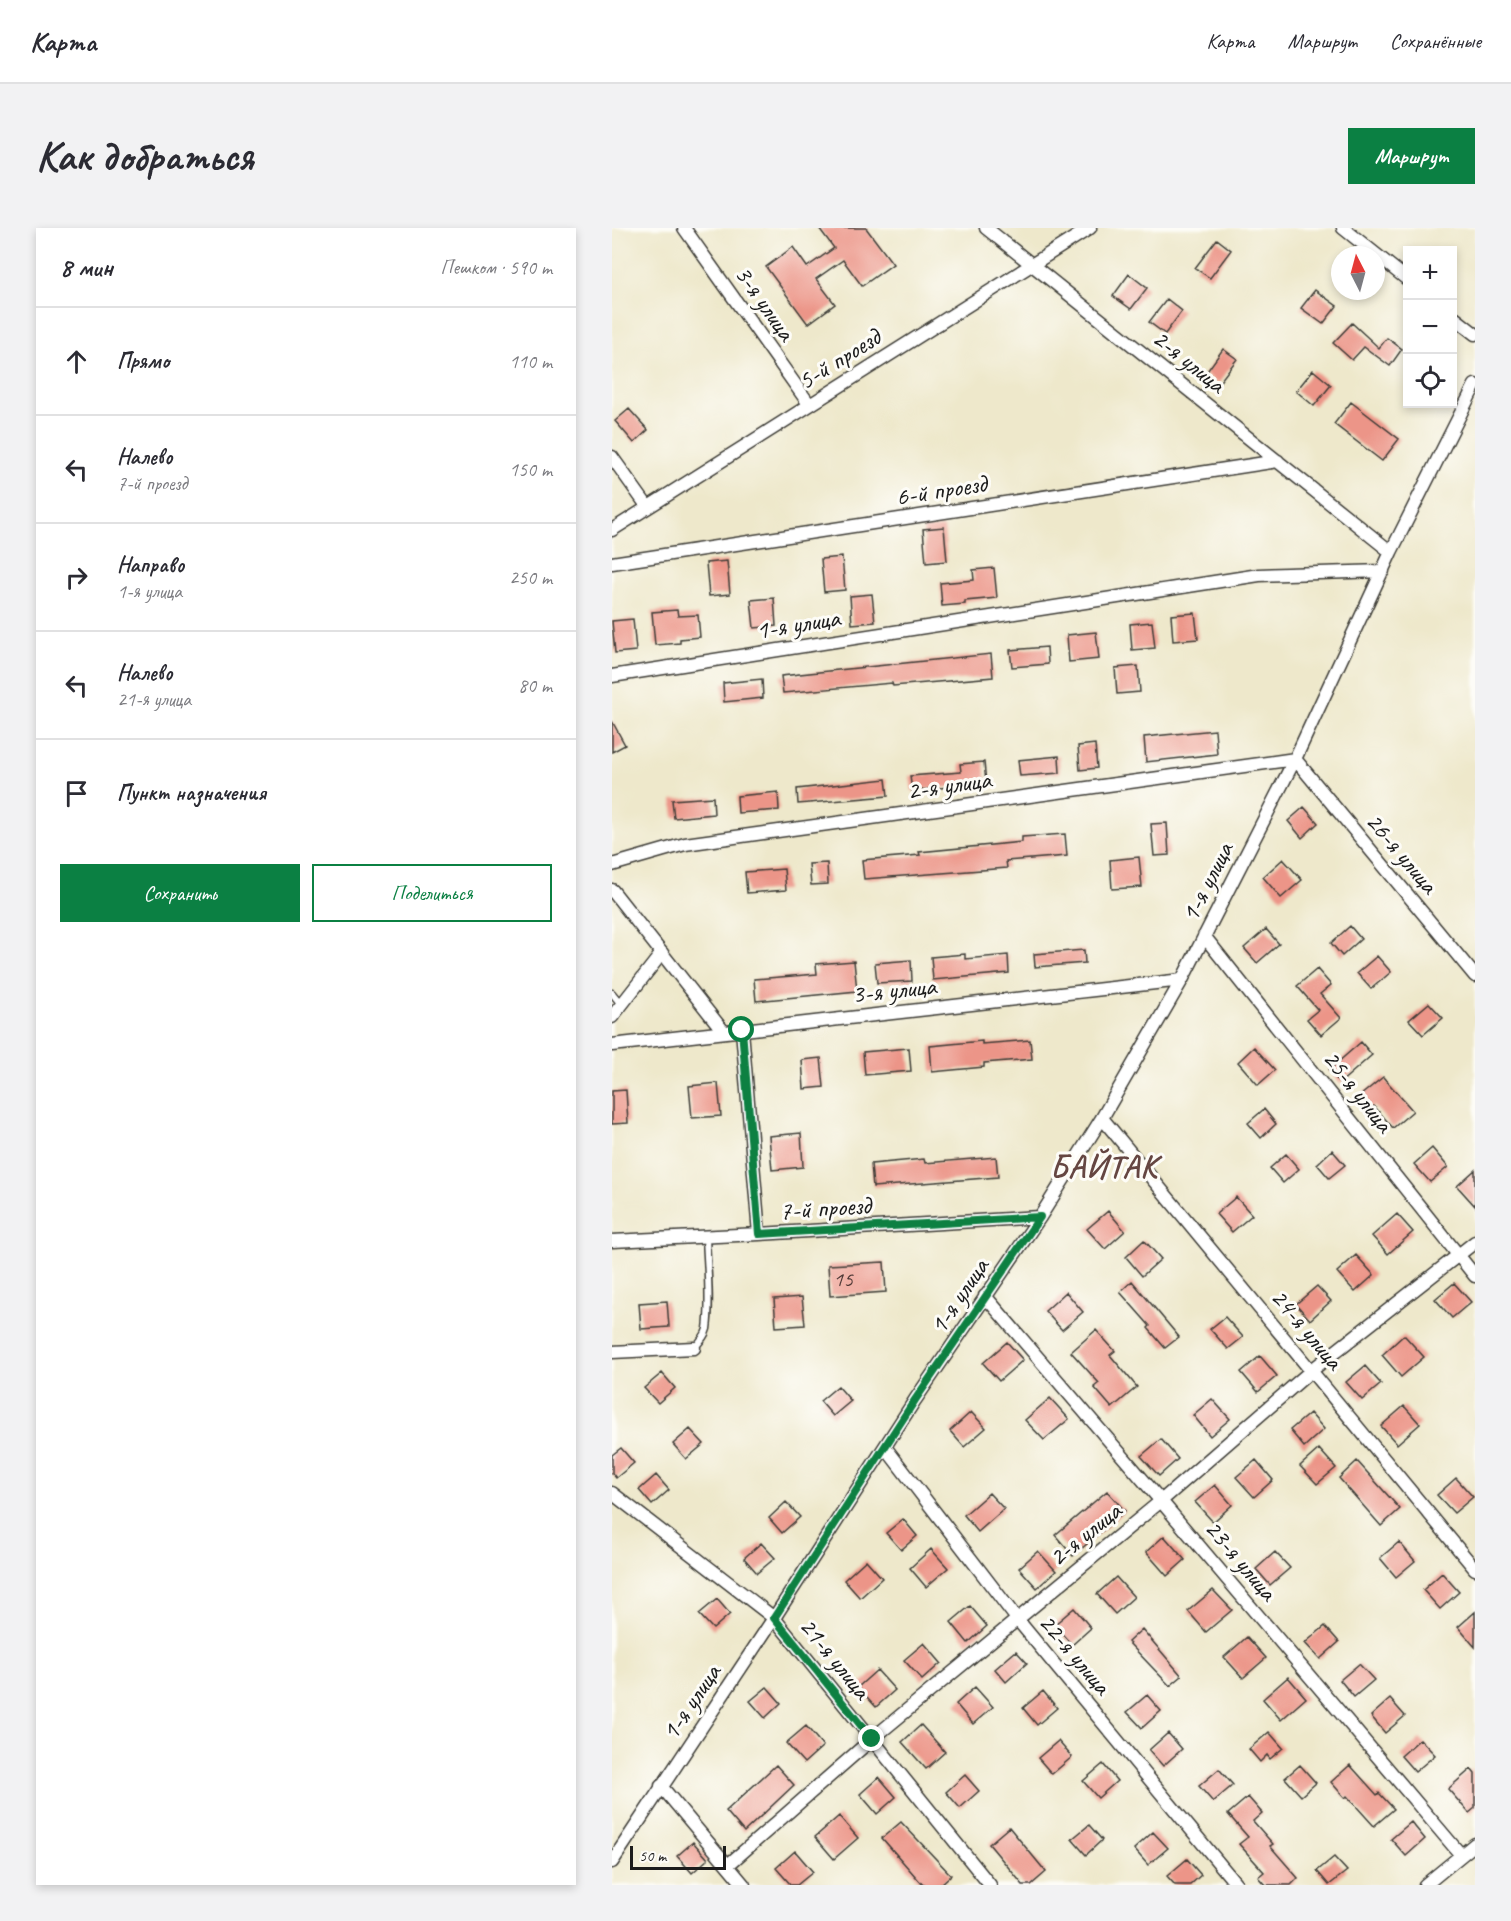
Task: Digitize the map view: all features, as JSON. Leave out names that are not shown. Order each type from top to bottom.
[{"type":"street","name":"3-я улица","points":[[684,228],[809,404]]},
{"type":"street","name":"2-я улица","points":[[986,228],[1391,552]]},
{"type":"street","name":"5-й проезд","points":[[612,530],[1090,228]]},
{"type":"street","points":[[1343,228],[1403,277]]},
{"type":"street","points":[[1457,320],[1475,334]]},
{"type":"street","name":"1-я улица","points":[[612,1862],[985,1296],[1040,1217],[1102,1118],[1182,980],[1295,759],[1391,552],[1475,385]]},
{"type":"street","points":[[612,457],[647,506]]},
{"type":"street","name":"6-й проезд","points":[[612,563],[1278,461]]},
{"type":"street","name":"1-я улица","points":[[612,676],[1259,575],[1383,571]]},
{"type":"street","name":"2-я улица","points":[[612,865],[685,844],[1295,759]]},
{"type":"street","name":"26-я улица","points":[[1295,759],[1475,976]]},
{"type":"street","points":[[612,890],[724,1032]]},
{"type":"street","name":"25-я улица","points":[[1204,936],[1475,1276]]},
{"type":"street","points":[[612,1017],[662,952]]},
{"type":"street","name":"3-я улица","points":[[612,1045],[1182,980]]},
{"type":"street","points":[[742,1030],[759,1234]]},
{"type":"street","name":"24-я улица","points":[[1102,1118],[1475,1569]]},
{"type":"street","name":"7-й проезд","points":[[612,1241],[1040,1217]]},
{"type":"street","name":"2-я улица","points":[[728,1865],[872,1739],[1161,1501],[1312,1370],[1475,1242]]},
{"type":"street","name":"23-я улица","points":[[985,1296],[1461,1855]]},
{"type":"street","points":[[612,1352],[694,1348]]},
{"type":"street","name":"22-я улица","points":[[885,1447],[1017,1619],[1237,1885]]},
{"type":"street","name":"21-я улица","points":[[612,1493],[774,1618],[990,1885]]},
{"type":"street","points":[[661,1786],[744,1885]]},
{"type":"street","points":[[1425,1885],[1475,1844]]},
{"type":"lane","points":[[612,993],[622,1005]]},
{"type":"lane","points":[[694,1348],[701,1341],[706,1330],[708,1281],[706,1237]]},
{"type":"building","points":[[819,228],[866,228],[893,264],[862,286],[843,260],[816,279],[835,304],[808,324],[766,267],[793,247],[807,267],[834,248]]},
{"type":"building","points":[[1217,239],[1231,250],[1210,278],[1195,268]]},
{"type":"building","points":[[1129,274],[1147,288],[1131,309],[1113,296]]},
{"type":"building","points":[[1315,290],[1337,306],[1323,324],[1301,308]]},
{"type":"building","points":[[1167,299],[1182,311],[1165,334],[1149,322]]},
{"type":"building","points":[[1352,323],[1379,348],[1387,338],[1402,349],[1390,366],[1364,347],[1352,360],[1333,343]]},
{"type":"building","points":[[1223,349],[1237,359],[1218,384],[1205,374]]},
{"type":"building","points":[[1313,370],[1331,385],[1314,406],[1296,391]]},
{"type":"building","points":[[1351,402],[1399,439],[1382,461],[1334,424]]},
{"type":"building","points":[[629,409],[648,430],[634,443],[615,421]]},
{"type":"building","points":[[944,527],[947,561],[926,563],[923,529]]},
{"type":"building","points":[[842,557],[845,590],[824,592],[821,559]]},
{"type":"building","points":[[727,561],[730,594],[709,596],[706,563]]},
{"type":"building","points":[[994,568],[997,598],[942,606],[940,583],[974,580],[973,570]]},
{"type":"building","points":[[872,594],[875,622],[852,624],[850,596]]},
{"type":"building","points":[[774,598],[776,626],[754,628],[751,600]]},
{"type":"building","points":[[677,610],[678,616],[698,615],[700,637],[680,639],[680,643],[655,645],[652,612]]},
{"type":"building","points":[[1195,613],[1198,639],[1173,641],[1171,615]]},
{"type":"building","points":[[633,619],[636,651],[615,653],[612,621]]},
{"type":"building","points":[[1152,622],[1155,648],[1132,650],[1130,624]]},
{"type":"building","points":[[1096,632],[1099,659],[1069,662],[1067,635]]},
{"type":"building","points":[[1047,647],[1048,664],[1012,667],[1010,650]]},
{"type":"building","points":[[991,654],[993,677],[783,693],[781,676]]},
{"type":"building","points":[[1138,666],[1140,692],[1117,694],[1115,668]]},
{"type":"building","points":[[762,679],[763,698],[724,702],[723,683]]},
{"type":"building","points":[[612,721],[625,745],[612,752]]},
{"type":"building","points":[[1215,730],[1217,754],[1146,762],[1144,737]]},
{"type":"building","points":[[1095,744],[1097,768],[1080,770],[1078,746]]},
{"type":"building","points":[[1059,756],[1060,773],[1020,776],[1018,760]]},
{"type":"building","points":[[984,762],[986,783],[912,791],[910,776],[961,772],[960,764]]},
{"type":"building","points":[[886,779],[888,796],[798,804],[797,789]]},
{"type":"building","points":[[778,792],[779,810],[738,813],[737,796]]},
{"type":"building","points":[[713,797],[714,814],[674,818],[672,800]]},
{"type":"building","points":[[1304,807],[1318,823],[1302,838],[1288,821]]},
{"type":"building","points":[[1167,823],[1169,855],[1154,856],[1151,824]]},
{"type":"building","points":[[1065,834],[1067,856],[1006,861],[1007,868],[864,879],[862,860],[1022,842],[1022,837]]},
{"type":"building","points":[[1139,857],[1142,887],[1112,889],[1110,860]]},
{"type":"building","points":[[1283,859],[1302,880],[1281,898],[1263,877]]},
{"type":"building","points":[[827,863],[828,884],[811,885],[809,864]]},
{"type":"building","points":[[784,869],[786,890],[747,893],[745,872]]},
{"type":"building","points":[[1350,926],[1361,939],[1342,956],[1331,943]]},
{"type":"building","points":[[1266,929],[1279,944],[1257,963],[1244,948]]},
{"type":"building","points":[[1084,950],[1085,963],[1035,967],[1034,954]]},
{"type":"building","points":[[965,954],[965,959],[1008,955],[1009,973],[933,980],[931,957]]},
{"type":"building","points":[[1377,956],[1391,972],[1371,989],[1357,973]]},
{"type":"building","points":[[911,960],[912,981],[877,983],[875,963]]},
{"type":"building","points":[[854,961],[857,991],[756,1001],[754,979],[817,974],[816,964]]},
{"type":"building","points":[[1317,969],[1331,985],[1320,994],[1341,1018],[1321,1035],[1307,1019],[1318,1010],[1297,986]]},
{"type":"building","points":[[1429,1003],[1443,1018],[1423,1035],[1409,1020]]},
{"type":"building","points":[[1030,1040],[1032,1059],[984,1063],[984,1067],[932,1072],[930,1046],[982,1041],[982,1044]]},
{"type":"building","points":[[1361,1042],[1372,1055],[1340,1083],[1329,1070]]},
{"type":"building","points":[[1254,1047],[1275,1070],[1258,1085],[1238,1062]]},
{"type":"building","points":[[909,1048],[911,1071],[865,1075],[863,1052]]},
{"type":"building","points":[[821,1058],[824,1087],[804,1089],[802,1060]]},
{"type":"building","points":[[1383,1077],[1413,1111],[1393,1128],[1374,1106],[1366,1113],[1355,1100]]},
{"type":"building","points":[[718,1083],[721,1116],[692,1118],[689,1086]]},
{"type":"building","points":[[626,1090],[628,1123],[612,1124],[612,1091]]},
{"type":"building","points":[[1264,1109],[1276,1124],[1261,1138],[1248,1123]]},
{"type":"building","points":[[801,1133],[803,1167],[772,1170],[769,1136]]},
{"type":"building","points":[[1432,1148],[1448,1167],[1430,1182],[1414,1164]]},
{"type":"building","points":[[1332,1150],[1345,1165],[1329,1178],[1317,1164]]},
{"type":"building","points":[[1286,1154],[1299,1169],[1283,1183],[1270,1168]]},
{"type":"building","points":[[996,1157],[998,1177],[873,1187],[871,1164],[924,1159],[925,1163]]},
{"type":"building","points":[[1475,1170],[1475,1206],[1457,1186]]},
{"type":"building","points":[[1236,1197],[1252,1215],[1232,1232],[1216,1214]]},
{"type":"building","points":[[1108,1211],[1125,1231],[1105,1249],[1087,1229]]},
{"type":"building","points":[[1397,1214],[1413,1232],[1388,1254],[1372,1236]]},
{"type":"building","points":[[1144,1240],[1161,1259],[1142,1276],[1126,1257]]},
{"type":"building","points":[[1356,1255],[1374,1275],[1355,1292],[1337,1272]]},
{"type":"building","points":[[884,1262],[886,1292],[830,1296],[828,1265]]},
{"type":"building","points":[[1132,1281],[1179,1337],[1165,1348],[1148,1328],[1150,1326],[1120,1292]]},
{"type":"building","points":[[1454,1283],[1471,1302],[1452,1318],[1435,1299]]},
{"type":"building","points":[[1317,1286],[1331,1301],[1310,1320],[1296,1304]]},
{"type":"building","points":[[1066,1292],[1083,1312],[1062,1330],[1045,1311]]},
{"type":"building","points":[[802,1297],[805,1325],[776,1327],[774,1299]]},
{"type":"building","points":[[667,1301],[669,1327],[641,1329],[639,1303]]},
{"type":"building","points":[[1225,1317],[1243,1337],[1228,1349],[1210,1329]]},
{"type":"building","points":[[1096,1330],[1115,1351],[1110,1355],[1137,1387],[1112,1408],[1094,1387],[1099,1383],[1071,1352]]},
{"type":"building","points":[[1404,1335],[1424,1357],[1401,1377],[1382,1355]]},
{"type":"building","points":[[1007,1342],[1023,1360],[999,1381],[983,1363]]},
{"type":"building","points":[[1260,1356],[1277,1376],[1258,1392],[1241,1372]]},
{"type":"building","points":[[1365,1366],[1381,1384],[1362,1400],[1346,1382]]},
{"type":"building","points":[[662,1373],[675,1388],[658,1403],[644,1388]]},
{"type":"building","points":[[838,1386],[851,1401],[833,1416],[820,1401]]},
{"type":"building","points":[[1050,1398],[1069,1419],[1044,1440],[1025,1420]]},
{"type":"building","points":[[1212,1399],[1230,1419],[1210,1436],[1193,1415]]},
{"type":"building","points":[[1404,1406],[1420,1424],[1397,1444],[1381,1426]]},
{"type":"building","points":[[971,1412],[986,1428],[964,1447],[950,1431]]},
{"type":"building","points":[[1310,1413],[1324,1429],[1304,1447],[1290,1430]]},
{"type":"building","points":[[690,1429],[704,1444],[686,1459],[673,1444]]},
{"type":"building","points":[[1161,1439],[1178,1459],[1159,1476],[1141,1456]]},
{"type":"building","points":[[621,1448],[634,1463],[616,1478],[612,1473],[612,1455]]},
{"type":"building","points":[[1319,1449],[1336,1468],[1317,1484],[1300,1466]]},
{"type":"building","points":[[1256,1460],[1273,1480],[1254,1497],[1236,1477]]},
{"type":"building","points":[[1357,1461],[1400,1509],[1381,1526],[1339,1478]]},
{"type":"building","points":[[656,1475],[669,1490],[652,1505],[639,1490]]},
{"type":"building","points":[[1456,1478],[1473,1497],[1454,1513],[1437,1495]]},
{"type":"building","points":[[1215,1485],[1232,1505],[1213,1522],[1195,1502]]},
{"type":"building","points":[[1107,1491],[1125,1511],[1073,1556],[1055,1535]]},
{"type":"building","points":[[989,1493],[1004,1509],[978,1532],[964,1515]]},
{"type":"building","points":[[786,1502],[800,1517],[782,1533],[769,1518]]},
{"type":"building","points":[[903,1519],[917,1536],[901,1550],[886,1533]]},
{"type":"building","points":[[1164,1536],[1185,1560],[1167,1576],[1146,1552]]},
{"type":"building","points":[[1399,1542],[1415,1561],[1396,1577],[1380,1558]]},
{"type":"building","points":[[761,1543],[775,1558],[757,1573],[744,1558]]},
{"type":"building","points":[[931,1549],[948,1568],[926,1587],[910,1568]]},
{"type":"building","points":[[1038,1551],[1056,1571],[1037,1588],[1019,1568]]},
{"type":"building","points":[[1275,1552],[1290,1568],[1270,1585],[1256,1569]]},
{"type":"building","points":[[866,1560],[882,1578],[860,1598],[844,1580]]},
{"type":"building","points":[[1442,1573],[1459,1592],[1440,1609],[1423,1590]]},
{"type":"building","points":[[1116,1577],[1134,1597],[1115,1614],[1097,1594]]},
{"type":"building","points":[[1213,1590],[1232,1610],[1206,1632],[1188,1611]]},
{"type":"building","points":[[717,1599],[730,1614],[713,1629],[699,1614]]},
{"type":"building","points":[[970,1606],[987,1626],[968,1643],[951,1622]]},
{"type":"building","points":[[1074,1608],[1091,1628],[1072,1645],[1054,1625]]},
{"type":"building","points":[[1475,1612],[1475,1647],[1458,1627]]},
{"type":"building","points":[[1325,1626],[1339,1642],[1320,1659],[1305,1643]]},
{"type":"building","points":[[1142,1629],[1182,1676],[1170,1686],[1128,1642]]},
{"type":"building","points":[[1247,1637],[1266,1658],[1243,1678],[1224,1657]]},
{"type":"building","points":[[924,1643],[941,1663],[922,1680],[904,1660]]},
{"type":"building","points":[[1016,1651],[1027,1663],[1006,1682],[995,1669]]},
{"type":"building","points":[[1359,1664],[1374,1680],[1354,1697],[1340,1680]]},
{"type":"building","points":[[877,1670],[895,1690],[876,1707],[858,1687]]},
{"type":"building","points":[[1288,1677],[1306,1698],[1281,1720],[1263,1699]]},
{"type":"building","points":[[767,1687],[781,1703],[765,1718],[750,1701]]},
{"type":"building","points":[[975,1687],[993,1707],[973,1724],[956,1704]]},
{"type":"building","points":[[1043,1691],[1057,1708],[1037,1725],[1023,1708]]},
{"type":"building","points":[[1147,1695],[1161,1711],[1142,1728],[1127,1712]]},
{"type":"building","points":[[1390,1699],[1405,1716],[1385,1733],[1371,1716]]},
{"type":"building","points":[[921,1725],[945,1752],[926,1769],[902,1742]]},
{"type":"building","points":[[806,1726],[823,1746],[804,1763],[786,1743]]},
{"type":"building","points":[[1269,1732],[1283,1748],[1270,1759],[1267,1755],[1260,1762],[1249,1749]]},
{"type":"building","points":[[1168,1733],[1182,1749],[1163,1766],[1149,1750]]},
{"type":"building","points":[[1420,1739],[1435,1755],[1415,1772],[1401,1756]]},
{"type":"building","points":[[1058,1741],[1072,1757],[1052,1774],[1038,1758]]},
{"type":"building","points":[[1103,1764],[1117,1781],[1098,1798],[1083,1781]]},
{"type":"building","points":[[776,1765],[794,1785],[744,1832],[726,1811]]},
{"type":"building","points":[[1300,1765],[1316,1783],[1301,1796],[1285,1778]]},
{"type":"building","points":[[1350,1765],[1377,1795],[1379,1793],[1394,1809],[1374,1826],[1331,1782]]},
{"type":"building","points":[[1219,1769],[1233,1785],[1213,1802],[1199,1786]]},
{"type":"building","points":[[1471,1769],[1475,1774],[1475,1808],[1469,1813],[1448,1789]]},
{"type":"building","points":[[965,1775],[979,1791],[960,1808],[946,1792]]},
{"type":"building","points":[[879,1777],[896,1797],[877,1814],[860,1794]]},
{"type":"building","points":[[1248,1797],[1262,1813],[1253,1821],[1273,1844],[1270,1846],[1298,1878],[1291,1885],[1265,1885],[1258,1877],[1264,1872],[1239,1844],[1248,1837],[1228,1814]]},
{"type":"building","points":[[839,1816],[858,1838],[834,1859],[815,1837]]},
{"type":"building","points":[[901,1822],[951,1875],[940,1885],[923,1885],[882,1838]]},
{"type":"building","points":[[1411,1822],[1425,1839],[1406,1856],[1391,1839]]},
{"type":"building","points":[[1089,1825],[1102,1840],[1086,1855],[1072,1839]]},
{"type":"building","points":[[1009,1827],[1046,1872],[1031,1885],[1023,1885],[989,1844]]},
{"type":"building","points":[[1153,1832],[1168,1848],[1148,1865],[1134,1849]]},
{"type":"building","points":[[693,1842],[708,1859],[692,1873],[677,1856]]},
{"type":"building","points":[[795,1851],[813,1872],[797,1885],[791,1885],[776,1868]]},
{"type":"building","points":[[1334,1857],[1347,1871],[1329,1885],[1317,1871]]},
{"type":"building","points":[[1187,1859],[1201,1875],[1190,1885],[1175,1885],[1167,1876]]},
{"type":"district","name":"БАЙТАК","points":[[1104,1166]]},
{"type":"route","points":[[742,1030],[759,1234],[1040,1217],[915,1400],[774,1618],[872,1739]]}]
